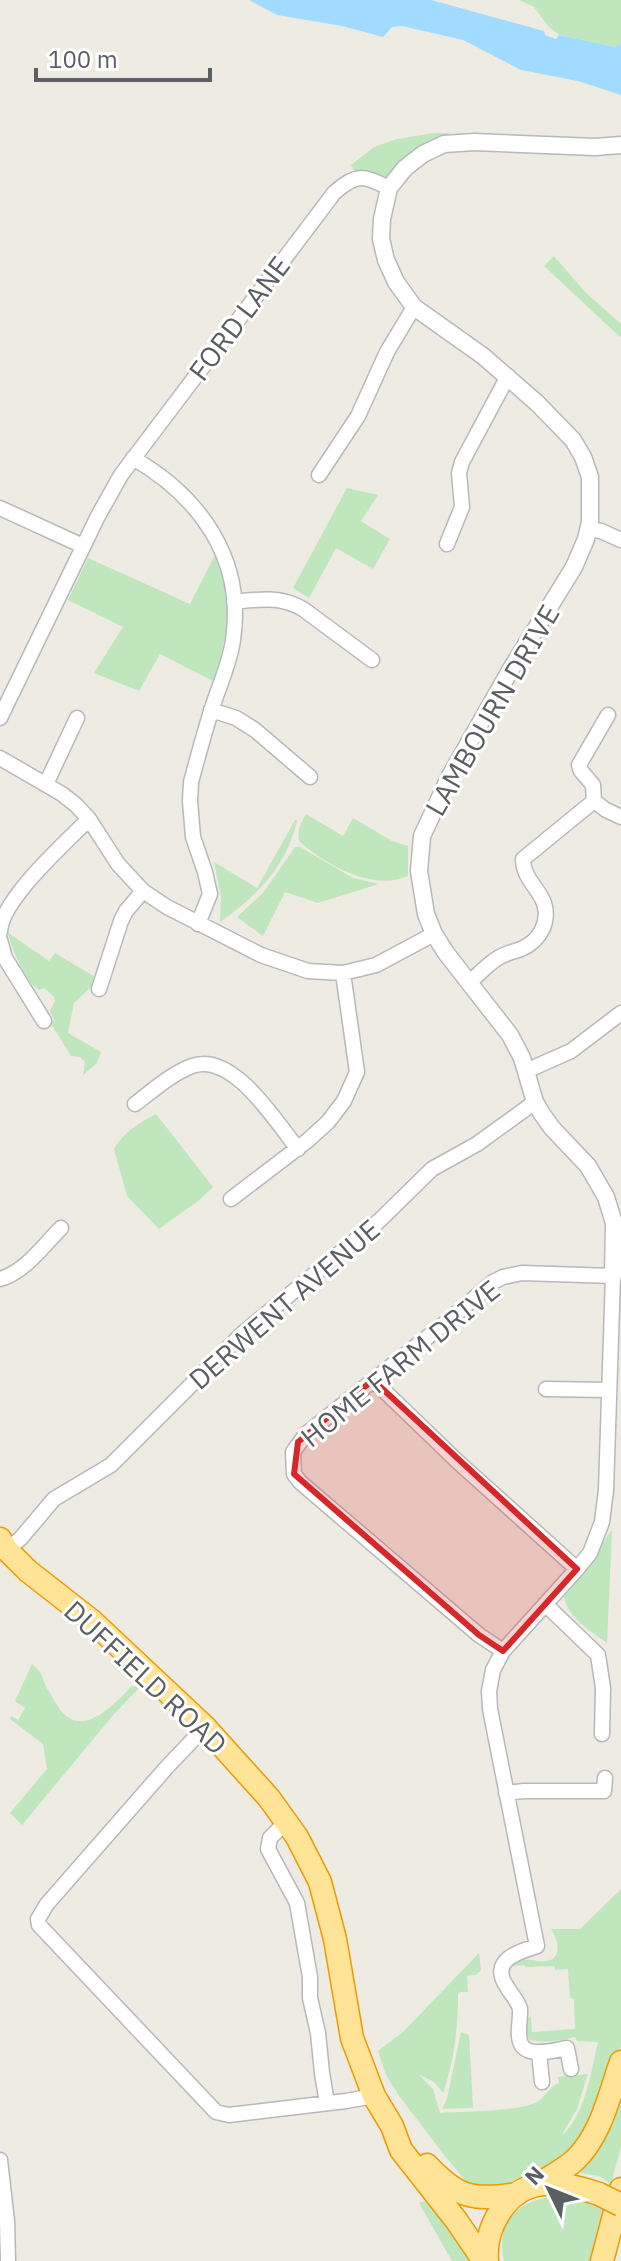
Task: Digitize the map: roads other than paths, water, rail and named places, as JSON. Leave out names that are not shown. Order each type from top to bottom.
[{"type":"highway","name":"DUFFIELD ROAD","points":[[4,1544],[28,1571],[92,1621],[205,1727],[287,1821],[320,1882],[335,1939],[352,2038],[374,2096],[392,2126],[401,2150],[486,2261]]},
{"type":"highway","points":[[486,2261],[486,2243],[501,2209],[527,2189],[567,2167],[591,2141],[621,2062]]},
{"type":"highway","name":"DUFFIELD ROAD","points":[[392,2126],[410,2142],[437,2175],[466,2195],[488,2199],[527,2189],[568,2186],[610,2191],[621,2205]]},
{"type":"highway","points":[[602,2261],[610,2191]]},
{"type":"street","points":[[389,188],[405,168],[423,154],[444,144],[621,145]]},
{"type":"street","name":"FORD LANE","points":[[0,718],[109,495],[133,458],[334,193],[349,180],[366,178],[389,188]]},
{"type":"street","name":"LAMBOURN DRIVE","points":[[389,188],[381,239],[396,282],[414,307],[508,376],[573,440],[590,477],[588,529],[574,567],[473,735],[429,818],[419,853],[426,914],[434,934],[510,1035],[526,1071],[535,1102],[552,1128],[588,1166],[606,1197],[614,1223],[602,1522],[590,1553],[503,1651],[493,1670],[489,1700],[537,1946],[514,1954],[505,1962],[501,1972],[504,1984],[520,2010],[521,2043],[529,2051],[539,2052]]},
{"type":"street","points":[[319,475],[358,416],[387,352],[414,307]]},
{"type":"street","points":[[447,544],[462,507],[459,473],[462,462],[508,376]]},
{"type":"street","points":[[133,458],[177,488],[206,520],[223,555],[234,602],[233,642],[191,782],[193,837],[210,894],[198,924]]},
{"type":"street","points":[[0,508],[83,546]]},
{"type":"street","points":[[588,529],[621,540]]},
{"type":"street","points":[[234,602],[270,598],[291,602],[372,660]]},
{"type":"street","points":[[211,710],[236,718],[255,730],[310,777]]},
{"type":"street","points":[[608,715],[579,765],[593,785],[594,801],[621,817]]},
{"type":"street","points":[[46,784],[77,718]]},
{"type":"street","points":[[0,758],[62,794],[89,819],[118,864],[143,891],[198,924],[273,959],[308,971],[343,973],[376,965],[434,934]]},
{"type":"street","points":[[470,982],[500,956],[537,938],[545,922],[545,907],[526,875],[523,859],[594,801]]},
{"type":"street","points":[[0,932],[6,911],[23,888],[89,819]]},
{"type":"street","points":[[120,979],[101,982],[121,921],[143,891]]},
{"type":"street","points":[[0,940],[5,958],[43,1011]]},
{"type":"street","points":[[231,1199],[298,1149],[328,1122],[344,1101],[357,1072],[343,973]]},
{"type":"street","points":[[526,1071],[571,1051],[621,1013]]},
{"type":"street","points":[[135,1104],[193,1065],[224,1068],[243,1082],[298,1149]]},
{"type":"street","name":"DERWENT AVENUE","points":[[4,1544],[21,1538],[54,1499],[102,1473],[243,1333],[380,1220],[432,1169],[477,1144],[535,1102]]},
{"type":"street","points":[[0,1279],[14,1273],[61,1228]]},
{"type":"street","name":"HOME FARM DRIVE","points":[[503,1651],[479,1635],[300,1482],[294,1474],[293,1452],[298,1442],[483,1289],[503,1277],[522,1273],[613,1276]]},
{"type":"street","points":[[373,1380],[577,1569]]},
{"type":"street","points":[[546,1389],[609,1390]]},
{"type":"street","points":[[545,1604],[598,1655],[603,1688],[595,1709],[602,1734]]},
{"type":"street","points":[[205,1727],[47,1904],[38,1919],[39,1925],[216,2112],[229,2115],[374,2096]]},
{"type":"street","points":[[506,1793],[604,1791],[605,1778]]},
{"type":"street","points":[[287,1821],[270,1838],[268,1849],[297,1903],[327,2103]]},
{"type":"street","points":[[542,2082],[539,2052],[567,2048],[571,2069]]},
{"type":"street","points":[[0,2160],[8,2261]]},
{"type":"water","points":[[249,0],[431,0],[544,31],[545,35],[556,39],[559,35],[615,47],[621,44],[621,95],[578,81],[521,70],[463,40],[402,26],[392,27],[383,37],[342,26],[277,15]]}]
